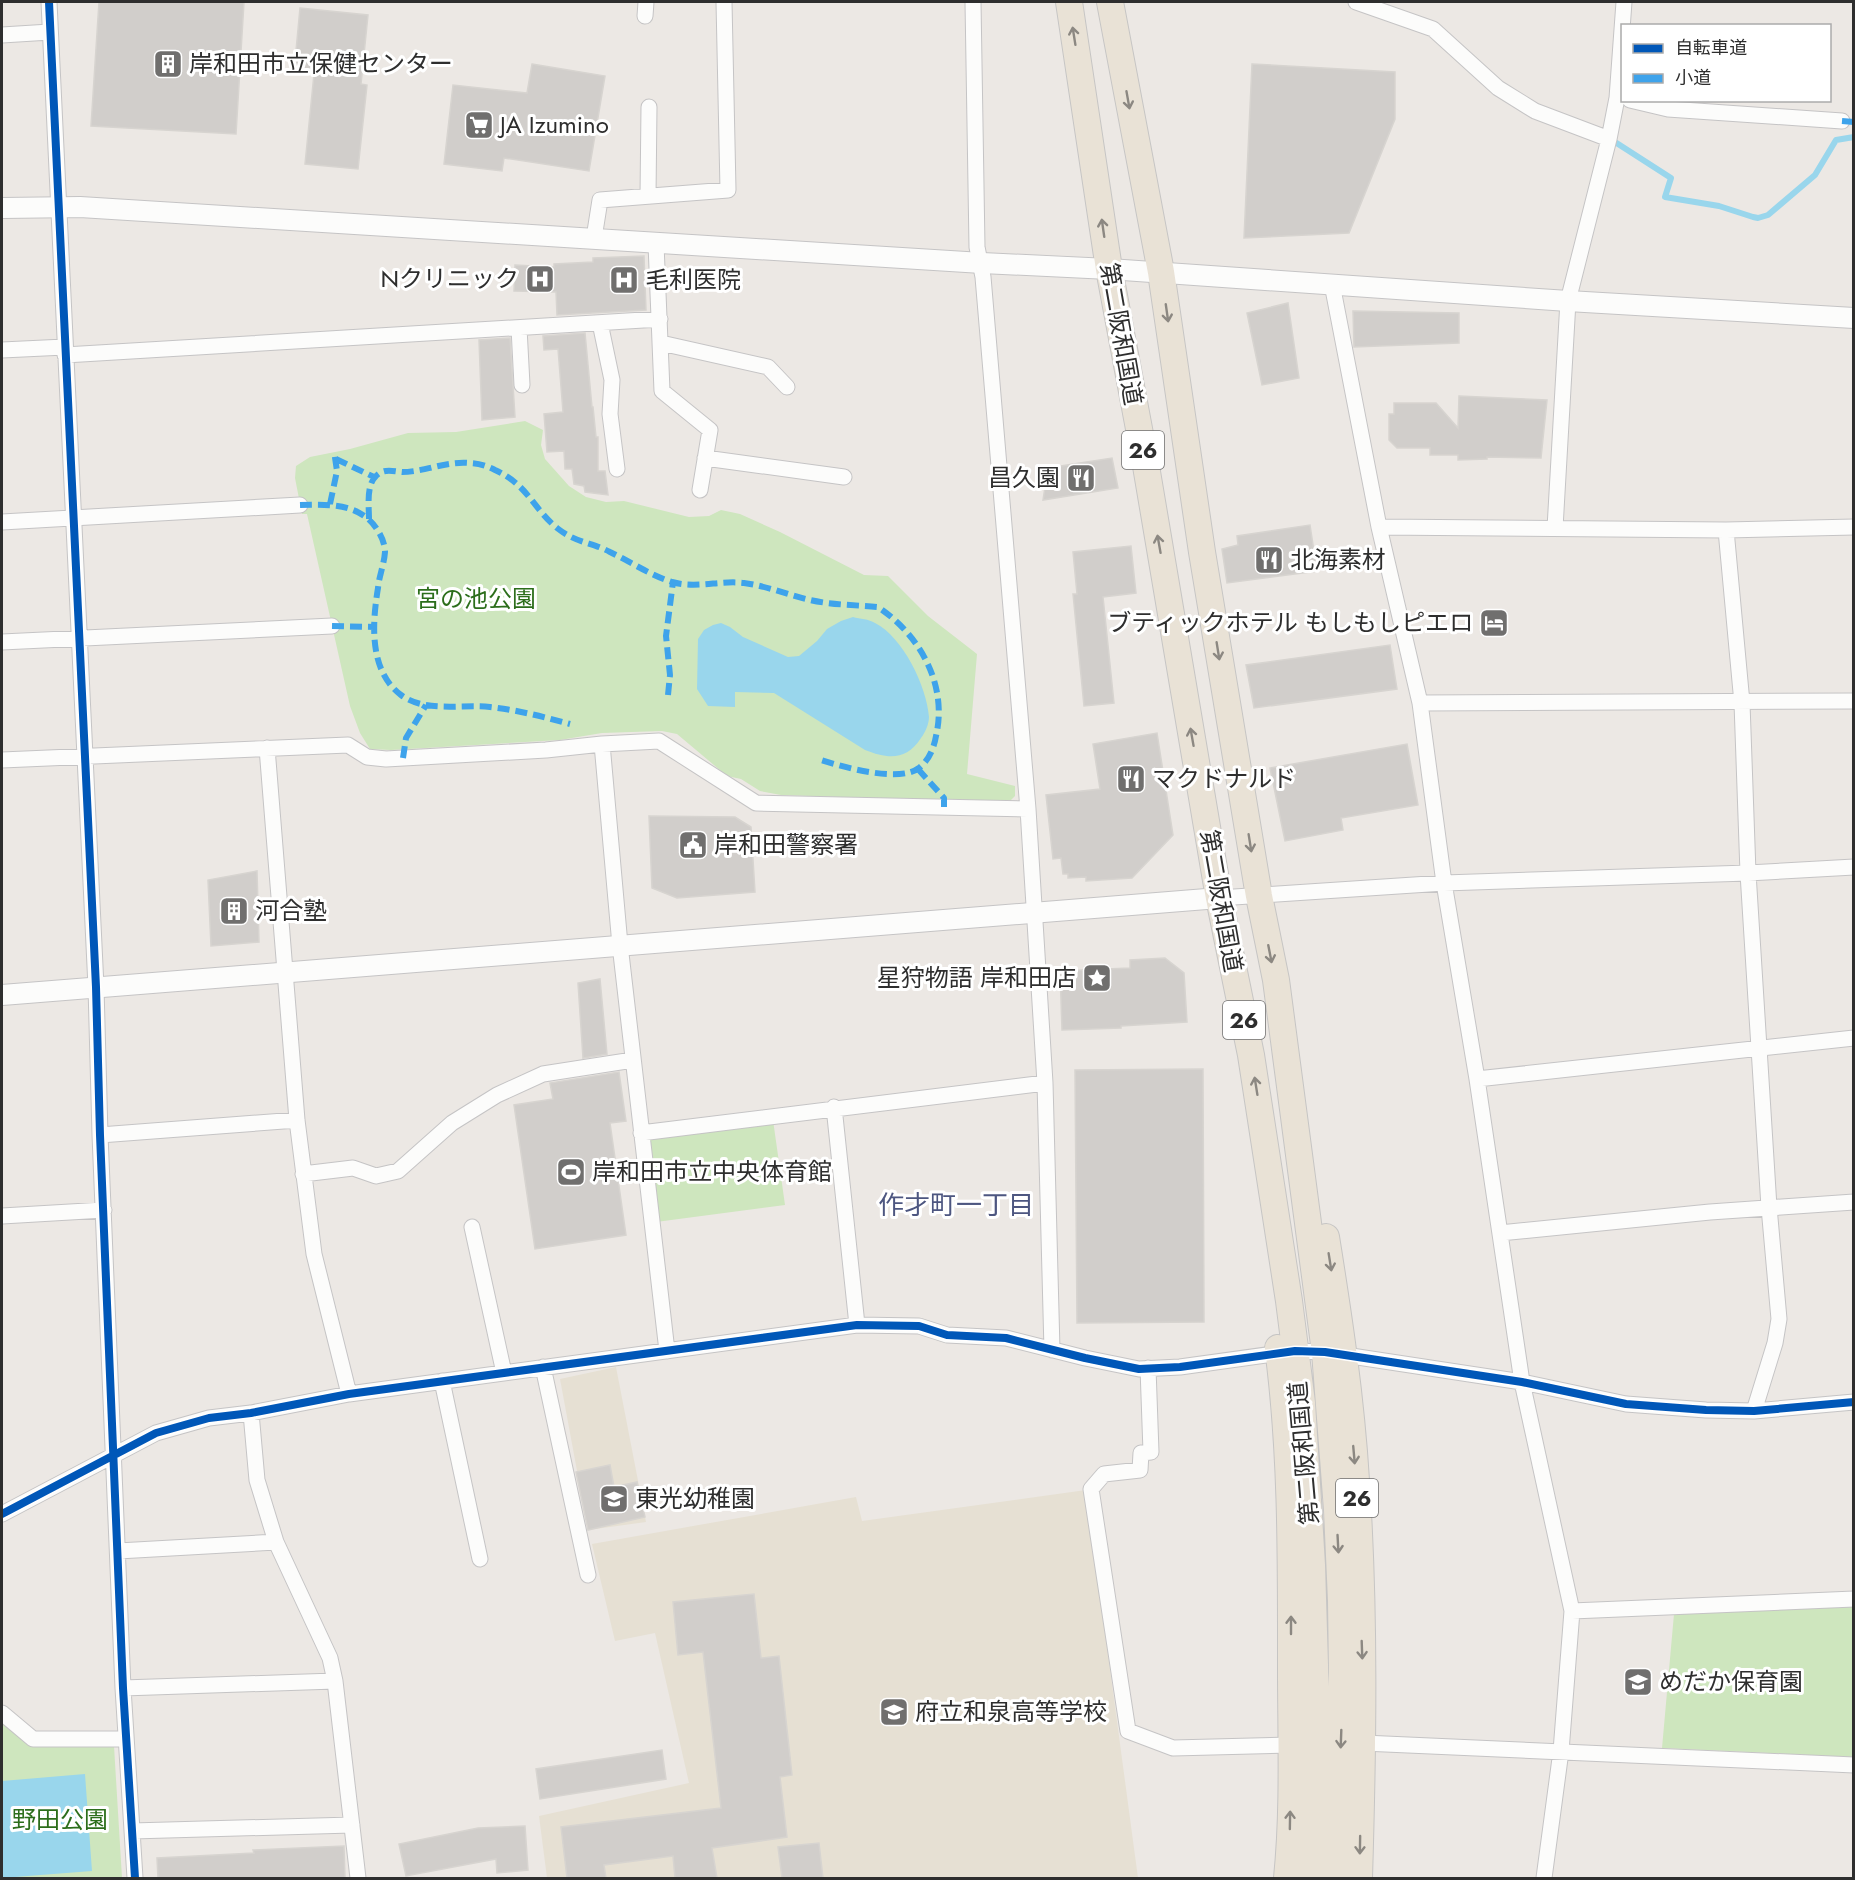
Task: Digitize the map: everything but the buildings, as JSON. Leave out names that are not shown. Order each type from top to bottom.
[{"type":"highway","name":"第二阪和国道","points":[[1069,2],[1109,269],[1146,466],[1219,898],[1251,1055],[1265,1144],[1255,1179],[1287,1352],[1302,1403],[1317,1699],[1312,1878]]},
{"type":"highway","name":"第二阪和国道","points":[[1110,2],[1161,272],[1202,552],[1259,896],[1276,981],[1295,1125],[1316,1172],[1335,1352],[1329,1402],[1337,1521],[1342,1673],[1336,1878]]},
{"type":"highway","name":"26","points":[[1287,1352],[1291,1585],[1290,1855],[1287,1878]]},
{"type":"highway","name":"26","points":[[1335,1352],[1356,1480],[1363,1743],[1359,1878]]},
{"type":"street","points":[[49,2],[96,987],[123,1688],[135,1878]]},
{"type":"street","points":[[594,238],[600,200],[728,190],[724,2]]},
{"type":"street","points":[[973,2],[977,247],[982,263],[1028,809],[1045,1083],[1052,1350]]},
{"type":"street","points":[[1356,2],[1432,29],[1498,88],[1535,111],[1609,139]]},
{"type":"street","points":[[1624,2],[1624,24]]},
{"type":"street","points":[[2,35],[50,32]]},
{"type":"street","points":[[1555,528],[1568,301],[1609,139],[1622,102]]},
{"type":"street","points":[[1636,102],[1668,109],[1842,121]]},
{"type":"street","points":[[648,196],[649,107]]},
{"type":"street","points":[[2,208],[57,206],[594,238],[656,244],[1161,272],[1568,301],[1854,318]]},
{"type":"street","points":[[656,244],[662,392],[710,430],[700,490]]},
{"type":"street","points":[[1332,284],[1379,527],[1420,703],[1444,883],[1477,1079],[1522,1382],[1572,1611],[1561,1751],[1544,1878]]},
{"type":"street","points":[[2,350],[65,351],[660,319]]},
{"type":"street","points":[[600,323],[612,380],[610,414],[617,469]]},
{"type":"street","points":[[519,328],[522,385]]},
{"type":"street","points":[[661,344],[768,367],[787,387]]},
{"type":"street","points":[[705,458],[844,477]]},
{"type":"street","points":[[2,522],[300,505]]},
{"type":"street","points":[[1379,527],[1726,530],[1854,527]]},
{"type":"street","points":[[1726,530],[1742,703],[1748,873],[1769,1207],[1779,1319],[1775,1343],[1755,1411]]},
{"type":"street","points":[[2,642],[332,626]]},
{"type":"street","points":[[1420,703],[1854,701]]},
{"type":"street","points":[[2,760],[348,745],[367,757],[386,759],[659,741],[756,803],[1028,809]]},
{"type":"street","points":[[602,744],[640,1133],[668,1351]]},
{"type":"street","points":[[267,748],[303,1174],[314,1254],[349,1394]]},
{"type":"street","points":[[2,995],[1219,898],[1444,883],[1748,873],[1854,867]]},
{"type":"street","points":[[1477,1079],[1854,1038]]},
{"type":"street","points":[[303,1174],[353,1168],[376,1176],[398,1171],[452,1123],[497,1095],[543,1074],[633,1060]]},
{"type":"street","points":[[640,1133],[834,1107],[1045,1083]]},
{"type":"street","points":[[834,1107],[857,1325]]},
{"type":"street","points":[[100,1135],[297,1120]]},
{"type":"street","points":[[1500,1233],[1769,1207],[1854,1202]]},
{"type":"street","points":[[2,1216],[104,1210]]},
{"type":"street","points":[[472,1227],[504,1373]]},
{"type":"street","points":[[2,1514],[156,1433],[209,1418],[251,1413],[349,1394],[857,1325],[919,1326],[947,1335],[1006,1338],[1085,1359],[1138,1369],[1180,1367],[1287,1352],[1335,1352],[1522,1382],[1626,1404],[1755,1411],[1854,1401]]},
{"type":"street","points":[[543,1367],[588,1575]]},
{"type":"street","points":[[1148,1368],[1151,1452],[1141,1453],[1140,1470],[1104,1474],[1091,1489],[1128,1731],[1173,1748],[1291,1745]]},
{"type":"street","points":[[442,1381],[480,1559]]},
{"type":"street","points":[[251,1413],[257,1480],[276,1542],[330,1658],[358,1878]]},
{"type":"street","points":[[118,1551],[276,1542]]},
{"type":"street","points":[[1572,1611],[1854,1599]]},
{"type":"street","points":[[123,1688],[334,1681]]},
{"type":"street","points":[[2,1713],[33,1739],[126,1739]]},
{"type":"street","points":[[1363,1743],[1854,1765]]},
{"type":"street","points":[[132,1831],[352,1825]]},
{"type":"shaded area","points":[[616,1367],[646,1522],[588,1530],[560,1379]]},
{"type":"shaded area","name":"府立和泉高等学校","points":[[1086,1490],[1138,1878],[547,1878],[539,1816],[689,1783],[655,1633],[615,1641],[592,1544],[856,1497],[862,1521]]},
{"type":"green space","name":"宮の池公園","points":[[525,421],[543,430],[541,445],[545,459],[569,486],[586,497],[606,502],[624,501],[689,517],[709,516],[721,510],[740,514],[864,575],[888,576],[928,616],[977,654],[967,774],[1015,786],[1015,796],[1011,800],[929,800],[781,795],[760,791],[741,779],[727,776],[677,734],[662,731],[602,733],[560,740],[391,750],[370,749],[360,733],[350,706],[307,514],[302,514],[295,478],[296,466],[310,457],[408,433],[456,432]]},
{"type":"green space","points":[[773,1120],[785,1205],[656,1222],[646,1137]]},
{"type":"green space","points":[[1853,1607],[1853,1757],[1662,1748],[1674,1614]]},
{"type":"green space","name":"野田公園","points":[[2,1720],[28,1740],[114,1746],[122,1878],[2,1878]]},
{"type":"water","points":[[853,617],[873,622],[895,639],[912,664],[924,692],[929,717],[928,725],[915,745],[903,754],[889,756],[865,750],[774,693],[735,692],[735,707],[708,706],[697,689],[698,639],[704,630],[713,625],[721,623],[743,637],[788,657],[799,656],[827,629]]},
{"type":"water","points":[[85,1774],[92,1871],[2,1878],[2,1781]]},
{"type":"waterway","points":[[1615,142],[1671,178],[1665,197],[1719,206],[1758,218],[1768,215],[1815,175],[1836,140],[1854,137]]},
{"type":"marked path","points":[[1842,121],[1854,122]]},
{"type":"marked path","points":[[330,504],[337,471],[334,451]]},
{"type":"marked path","points":[[336,459],[374,477]]},
{"type":"marked path","points":[[369,519],[371,485],[376,476],[382,472],[410,472],[460,463],[476,464],[495,470],[515,482],[549,520],[564,533],[672,582],[690,585],[744,583],[818,602],[878,607],[893,618],[918,647],[934,680],[939,717],[932,749],[926,761],[919,768],[898,774],[871,772],[821,760]]},
{"type":"marked path","points":[[300,505],[333,505],[354,510],[371,522],[381,536],[385,552],[376,602],[375,646],[383,673],[401,695],[411,701],[432,706],[500,708],[570,724]]},
{"type":"marked path","points":[[668,695],[670,675],[666,636],[673,582]]},
{"type":"marked path","points":[[332,626],[374,627]]},
{"type":"marked path","points":[[403,758],[406,738],[426,705]]},
{"type":"marked path","points":[[918,769],[944,798],[944,808]]},
{"type":"cycle path","points":[[49,2],[96,987],[123,1688],[135,1878]]},
{"type":"cycle path","points":[[2,1514],[156,1433],[209,1418],[251,1413],[349,1394],[857,1325],[919,1326],[947,1335],[1006,1338],[1139,1369],[1180,1367],[1295,1351],[1325,1352],[1522,1382],[1626,1404],[1754,1411],[1854,1402]]},
{"type":"place","name":"岸和田市立保健センター","points":[[168,64]]},
{"type":"place","name":"JA Izumino","points":[[479,125]]},
{"type":"place","name":"Nクリニック","points":[[540,279]]},
{"type":"place","name":"毛利医院","points":[[624,280]]},
{"type":"place","name":"昌久園","points":[[1081,478]]},
{"type":"place","name":"北海素材","points":[[1269,560]]},
{"type":"place","name":"ブティックホテル もしもしピエロ","points":[[1494,623]]},
{"type":"place","name":"マクドナルド","points":[[1131,779]]},
{"type":"place","name":"岸和田警察署","points":[[693,845]]},
{"type":"place","name":"河合塾","points":[[234,911]]},
{"type":"place","name":"星狩物語 岸和田店","points":[[1097,978]]},
{"type":"place","name":"岸和田市立中央体育館","points":[[571,1172]]},
{"type":"place","name":"東光幼稚園","points":[[614,1499]]},
{"type":"place","name":"めだか保育園","points":[[1638,1682]]},
{"type":"place","name":"府立和泉高等学校","points":[[894,1712]]},
{"type":"district","name":"作才町一丁目","points":[[956,1205]]}]
